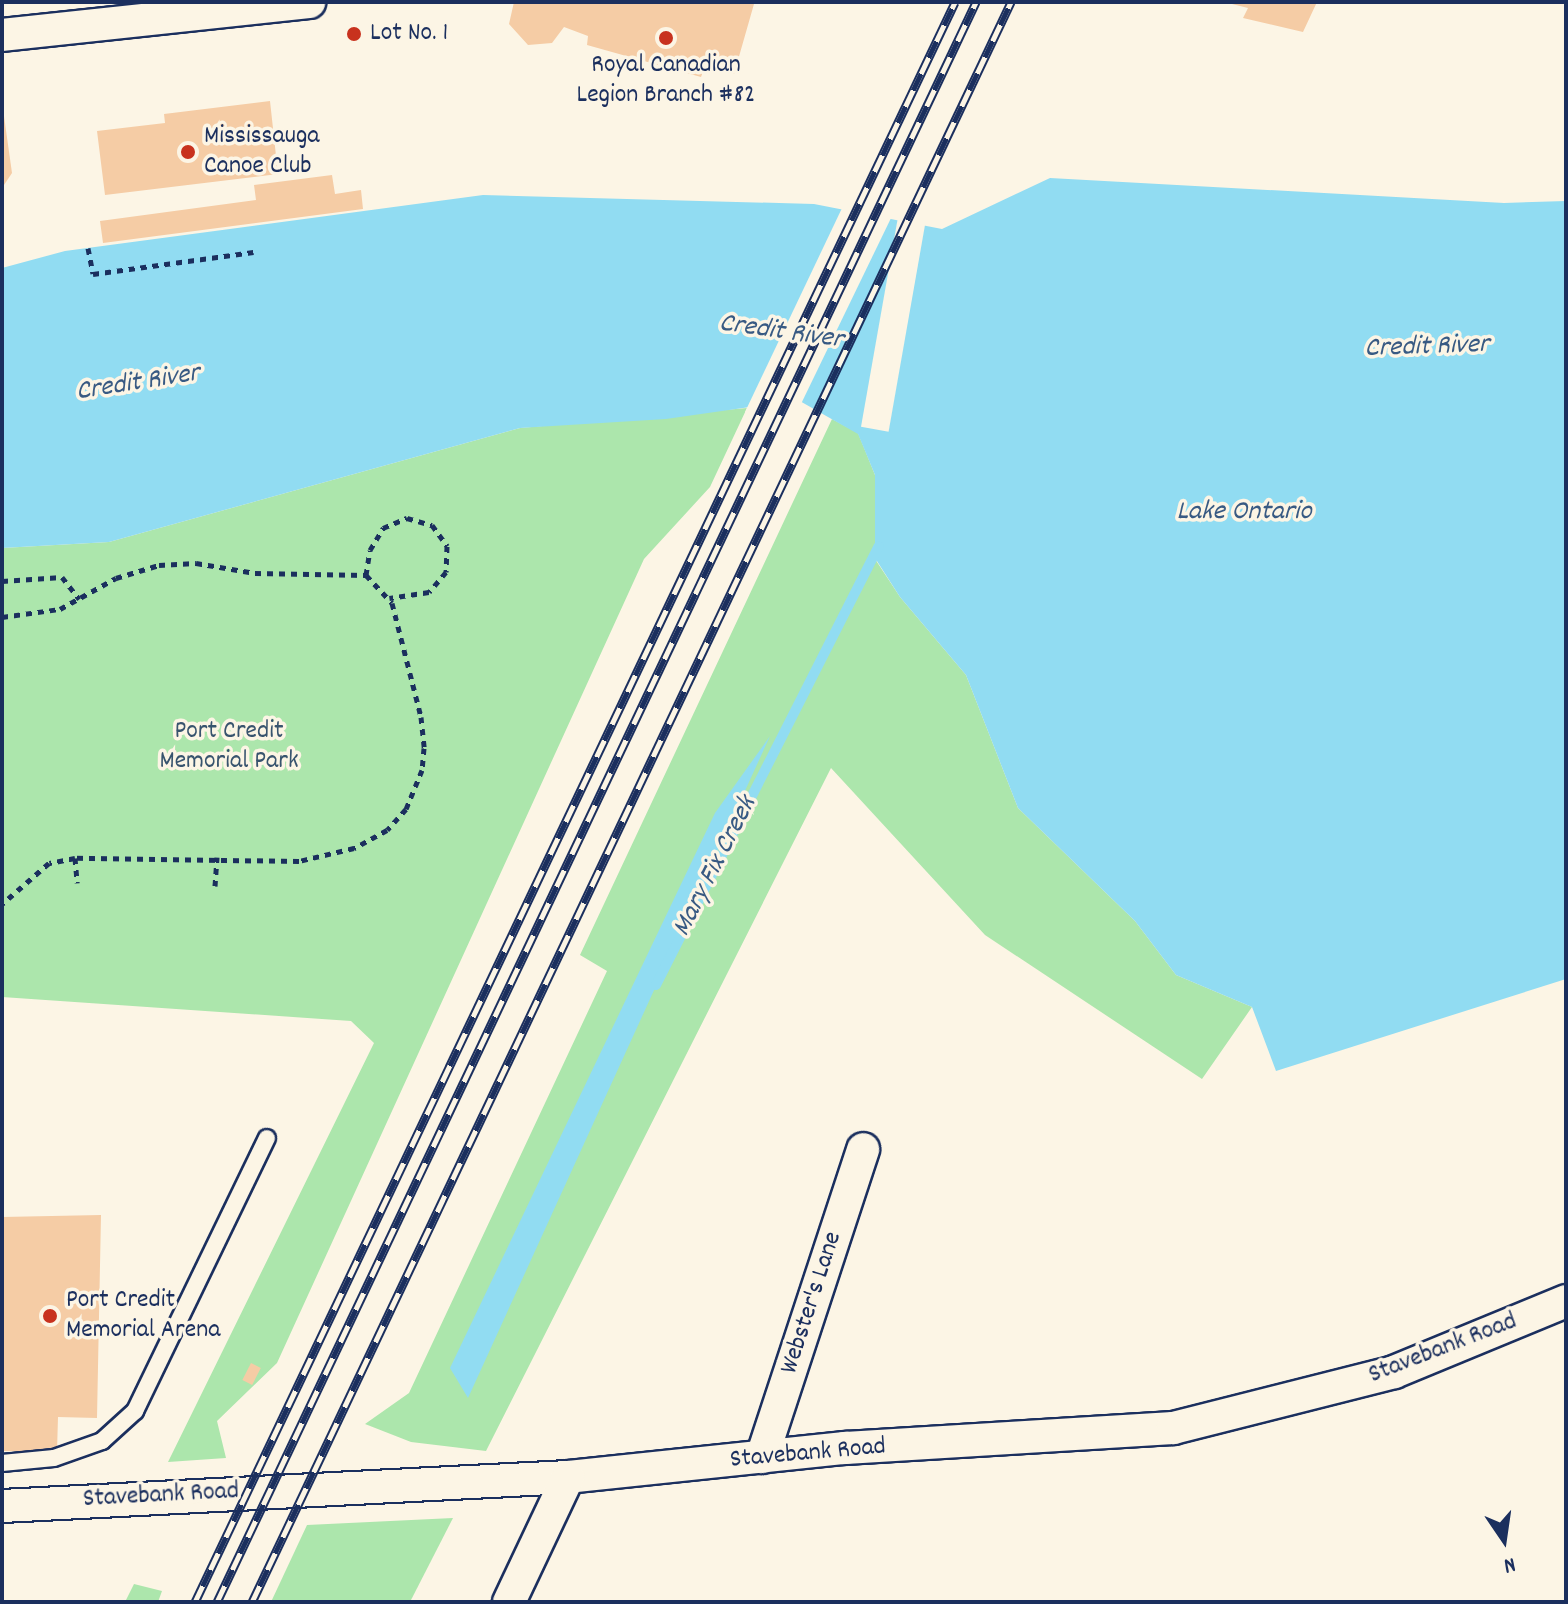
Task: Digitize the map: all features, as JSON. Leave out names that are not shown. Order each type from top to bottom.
[{"type":"street","points":[[2,35],[159,11],[309,2]]},
{"type":"street","name":"Webster's Lane","points":[[762,1457],[863,1149]]},
{"type":"street","name":"Stavebank Road","points":[[15,1505],[568,1477],[762,1457],[1173,1428],[1394,1372],[1566,1301]]},
{"type":"street","points":[[509,1602],[568,1477]]},
{"type":"lane","points":[[2,1463],[54,1458],[102,1441],[135,1411],[267,1138]]},
{"type":"path","points":[[88,248],[93,274],[254,252]]},
{"type":"path","points":[[366,575],[374,538],[394,521],[420,520],[441,535],[448,559],[439,583],[417,597],[388,598]]},
{"type":"path","points":[[2,617],[36,616],[79,599],[116,578],[159,565],[366,575],[388,598],[421,717],[422,770],[406,809],[387,830],[331,857],[299,861],[217,857],[75,858],[49,863],[2,904]]},
{"type":"path","points":[[2,581],[62,577],[79,599]]},
{"type":"path","points":[[215,886],[217,857]]},
{"type":"path","points":[[75,858],[77,883]]},
{"type":"green space","name":"Port Credit Memorial Park","points":[[747,408],[710,487],[644,559],[277,1363],[217,1421],[226,1458],[168,1462],[374,1043],[351,1021],[2,997],[2,548],[109,542],[520,428]]},
{"type":"green space","points":[[832,419],[858,433],[875,475],[875,559],[900,597],[966,675],[1018,808],[1135,921],[1176,975],[1252,1007],[1202,1079],[985,935],[831,768],[486,1451],[411,1442],[365,1424],[409,1393],[607,971],[580,955]]},
{"type":"green space","points":[[453,1518],[410,1602],[271,1602],[307,1525]]},
{"type":"green space","points":[[134,1584],[162,1591],[158,1602],[125,1602]]},
{"type":"water","name":"Lake Ontario","points":[[1050,178],[1504,203],[1566,201],[1566,979],[1276,1071],[1252,1007],[1176,975],[1135,921],[1018,808],[966,675],[900,597],[875,558],[875,475],[858,434],[798,400],[666,419],[520,428],[109,542],[2,548],[2,268],[65,251],[483,195],[814,204],[942,229]]},
{"type":"water","points":[[770,736],[468,1398],[450,1368],[715,813]]},
{"type":"pier","points":[[843,206],[892,216],[800,406],[745,412]]},
{"type":"pier","points":[[898,217],[926,222],[889,432],[861,427]]},
{"type":"building","name":"Royal Canadian Legion Branch #82","points":[[514,2],[754,4],[734,74],[705,66],[701,77],[587,45],[588,36],[564,27],[552,43],[528,45],[509,24]]},
{"type":"building","points":[[1224,2],[1317,2],[1303,32],[1243,18],[1248,8]]},
{"type":"building","name":"Mississauga Canoe Club","points":[[270,101],[278,174],[105,195],[97,131],[165,123],[164,114]]},
{"type":"building","points":[[2,102],[12,173],[2,188]]},
{"type":"building","points":[[332,175],[335,194],[361,190],[363,209],[103,243],[100,221],[256,200],[254,185]]},
{"type":"building","name":"Port Credit Memorial Arena","points":[[101,1215],[97,1418],[58,1417],[57,1452],[3,1451],[2,1217]]},
{"type":"building","points":[[251,1363],[261,1368],[252,1385],[242,1380]]},
{"type":"waterway","name":"Mary Fix Creek","points":[[656,985],[879,546]]},
{"type":"railway","points":[[195,1602],[955,2]]},
{"type":"railway","points":[[217,1602],[976,2]]},
{"type":"railway","points":[[252,1602],[1011,2]]},
{"type":"place","name":"Lot No. 1","points":[[354,34]]},
{"type":"place","name":"Royal Canadian Legion Branch #82","points":[[666,38]]},
{"type":"place","name":"Mississauga Canoe Club","points":[[188,152]]},
{"type":"place","name":"Port Credit Memorial Arena","points":[[50,1316]]},
{"type":"water label","name":"Credit River","points":[[781,333]]},
{"type":"water label","name":"Credit River","points":[[1427,348]]},
{"type":"water label","name":"Credit River","points":[[138,384]]}]
